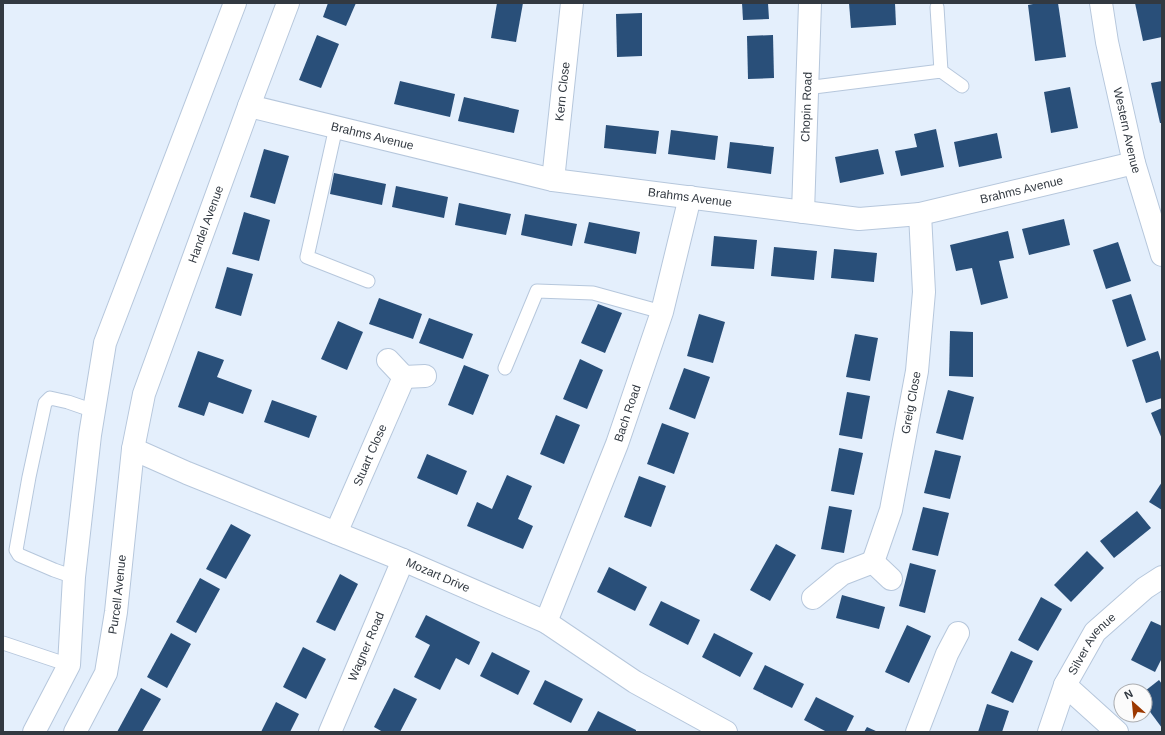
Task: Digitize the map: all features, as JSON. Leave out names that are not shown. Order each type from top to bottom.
[{"type":"street","points":[[34,732],[69,665],[74,577],[94,411],[105,343],[235,3]]},
{"type":"street","name":"Handel Avenue","points":[[133,449],[144,394],[248,106],[288,3]]},
{"type":"street","name":"Kern Close","points":[[553,180],[572,3]]},
{"type":"street","name":"Chopin Road","points":[[803,212],[810,3]]},
{"type":"street","name":"Western Avenue","points":[[1101,3],[1107,42],[1134,163],[1162,255]]},
{"type":"street","name":"Brahms Avenue","points":[[248,106],[553,180],[859,219],[920,214],[1134,163]]},
{"type":"street","name":"Bach Road","points":[[546,622],[617,444],[662,312],[690,198]]},
{"type":"street","name":"Greig Close","points":[[873,562],[891,510],[917,371],[924,292],[920,214]]},
{"type":"street","name":"Stuart Close","points":[[336,533],[414,377],[388,360]]},
{"type":"street","name":"Mozart Drive","points":[[133,449],[186,474],[403,560],[546,622],[635,682],[726,732]]},
{"type":"street","name":"Purcell Avenue","points":[[75,732],[106,673],[116,612],[133,449]]},
{"type":"street","name":"Wagner Road","points":[[330,732],[403,560]]},
{"type":"street","points":[[813,598],[842,574],[873,562],[891,579]]},
{"type":"street","name":"Silver Avenue","points":[[1049,732],[1065,685],[1095,632],[1145,588],[1162,577]]},
{"type":"street","points":[[917,732],[939,651],[958,633]]},
{"type":"street","points":[[1065,685],[1116,732]]},
{"type":"lane","points":[[937,7],[941,71]]},
{"type":"lane","points":[[806,88],[941,71],[962,86]]},
{"type":"lane","points":[[336,127],[307,257],[368,280]]},
{"type":"lane","points":[[505,368],[536,291],[594,293],[662,312]]},
{"type":"lane","points":[[74,577],[19,555],[16,550],[29,477],[45,403],[50,398],[68,402],[94,411]]},
{"type":"lane","points":[[4,647],[69,665]]},
{"type":"building","points":[[328,3],[356,3],[346,26],[323,17]]},
{"type":"building","points":[[497,3],[523,3],[516,42],[491,38]]},
{"type":"building","points":[[742,3],[768,3],[769,19],[743,20]]},
{"type":"building","points":[[849,3],[895,3],[896,25],[851,28]]},
{"type":"building","points":[[1038,3],[1058,3],[1066,57],[1035,61],[1028,5]]},
{"type":"building","points":[[1135,3],[1162,3],[1162,37],[1143,41]]},
{"type":"building","points":[[642,13],[642,56],[617,57],[616,14]]},
{"type":"building","points":[[317,35],[339,44],[321,88],[299,80]]},
{"type":"building","points":[[773,35],[774,78],[748,79],[747,36]]},
{"type":"building","points":[[400,81],[455,94],[450,117],[394,104]]},
{"type":"building","points":[[1162,81],[1162,123],[1160,123],[1151,83]]},
{"type":"building","points":[[1070,87],[1078,128],[1051,133],[1044,92]]},
{"type":"building","points":[[464,97],[519,110],[514,133],[458,121]]},
{"type":"building","points":[[606,125],[659,131],[656,154],[604,148]]},
{"type":"building","points":[[936,129],[944,167],[901,176],[895,151],[917,147],[914,134]]},
{"type":"building","points":[[671,130],[718,136],[715,160],[668,154]]},
{"type":"building","points":[[997,133],[1002,158],[959,167],[954,142]]},
{"type":"building","points":[[730,142],[774,147],[771,174],[727,168]]},
{"type":"building","points":[[264,149],[289,156],[275,204],[250,197]]},
{"type":"building","points":[[878,149],[884,174],[840,183],[835,157]]},
{"type":"building","points":[[334,173],[386,184],[382,205],[330,194]]},
{"type":"building","points":[[396,186],[448,197],[444,218],[392,207]]},
{"type":"building","points":[[459,203],[511,214],[506,235],[455,225]]},
{"type":"building","points":[[244,212],[270,220],[259,261],[232,254]]},
{"type":"building","points":[[525,214],[577,224],[572,246],[521,235]]},
{"type":"building","points":[[1064,219],[1070,245],[1029,255],[1022,229]]},
{"type":"building","points":[[589,222],[640,232],[636,254],[584,243]]},
{"type":"building","points":[[1008,231],[1014,258],[999,261],[1008,298],[981,305],[972,268],[956,271],[950,245]]},
{"type":"building","points":[[714,236],[757,240],[754,269],[711,266]]},
{"type":"building","points":[[1118,242],[1131,281],[1106,289],[1093,250]]},
{"type":"building","points":[[774,247],[817,251],[814,280],[771,276]]},
{"type":"building","points":[[834,249],[877,253],[874,282],[831,278]]},
{"type":"building","points":[[227,267],[253,274],[241,316],[215,308]]},
{"type":"building","points":[[1131,294],[1146,340],[1127,347],[1112,300]]},
{"type":"building","points":[[379,298],[422,314],[413,339],[369,324]]},
{"type":"building","points":[[598,304],[622,313],[605,353],[581,343]]},
{"type":"building","points":[[699,314],[725,322],[713,363],[687,356]]},
{"type":"building","points":[[429,318],[473,334],[463,359],[419,343]]},
{"type":"building","points":[[338,321],[363,332],[347,370],[321,359]]},
{"type":"building","points":[[950,331],[973,332],[973,377],[949,376]]},
{"type":"building","points":[[855,334],[878,338],[870,381],[846,377]]},
{"type":"building","points":[[198,351],[224,360],[217,377],[252,390],[243,414],[209,402],[204,416],[178,407]]},
{"type":"building","points":[[1158,351],[1162,364],[1162,398],[1146,403],[1132,360]]},
{"type":"building","points":[[580,359],[603,370],[587,409],[563,399]]},
{"type":"building","points":[[464,365],[489,375],[473,415],[448,405]]},
{"type":"building","points":[[684,368],[710,377],[695,419],[669,409]]},
{"type":"building","points":[[948,390],[974,397],[963,440],[936,433]]},
{"type":"building","points":[[847,392],[870,396],[862,439],[839,435]]},
{"type":"building","points":[[272,400],[317,416],[309,438],[264,422]]},
{"type":"building","points":[[1162,408],[1162,439],[1151,413]]},
{"type":"building","points":[[556,415],[580,425],[564,464],[540,454]]},
{"type":"building","points":[[662,423],[689,433],[674,474],[647,464]]},
{"type":"building","points":[[839,448],[863,453],[854,495],[831,491]]},
{"type":"building","points":[[935,450],[961,456],[950,499],[924,493]]},
{"type":"building","points":[[427,454],[467,471],[457,495],[417,478]]},
{"type":"building","points":[[507,475],[532,486],[518,519],[533,526],[523,549],[467,526],[477,502],[492,509]]},
{"type":"building","points":[[639,476],[666,486],[651,527],[624,517]]},
{"type":"building","points":[[1162,482],[1162,510],[1149,502]]},
{"type":"building","points":[[829,506],[852,510],[844,553],[821,549]]},
{"type":"building","points":[[923,507],[949,513],[938,556],[912,550]]},
{"type":"building","points":[[1137,511],[1151,528],[1114,558],[1100,541]]},
{"type":"building","points":[[231,524],[251,535],[226,579],[206,569]]},
{"type":"building","points":[[776,544],[796,555],[770,601],[750,590]]},
{"type":"building","points":[[1087,551],[1104,568],[1071,602],[1054,585]]},
{"type":"building","points":[[910,563],[936,570],[925,613],[899,606]]},
{"type":"building","points":[[609,567],[647,587],[635,611],[597,592]]},
{"type":"building","points":[[340,574],[358,584],[335,631],[316,622]]},
{"type":"building","points":[[200,578],[220,589],[196,633],[176,622]]},
{"type":"building","points":[[842,595],[885,607],[879,629],[836,618]]},
{"type":"building","points":[[1041,597],[1062,609],[1038,651],[1018,640]]},
{"type":"building","points":[[661,601],[700,620],[688,645],[649,625]]},
{"type":"building","points":[[426,615],[480,642],[469,665],[456,658],[440,690],[414,677],[430,645],[415,637]]},
{"type":"building","points":[[1151,621],[1162,626],[1162,658],[1155,672],[1131,660]]},
{"type":"building","points":[[907,625],[931,636],[909,683],[885,672]]},
{"type":"building","points":[[171,633],[191,644],[167,688],[147,677]]},
{"type":"building","points":[[714,633],[753,653],[740,677],[702,657]]},
{"type":"building","points":[[303,647],[326,659],[306,699],[283,687]]},
{"type":"building","points":[[1011,651],[1033,661],[1013,703],[991,693]]},
{"type":"building","points":[[492,652],[530,671],[518,695],[480,676]]},
{"type":"building","points":[[765,665],[804,684],[792,708],[753,689]]},
{"type":"building","points":[[545,680],[583,699],[571,723],[533,704]]},
{"type":"building","points":[[1159,680],[1162,684],[1162,728],[1153,716],[1153,685]]},
{"type":"building","points":[[141,688],[161,699],[142,732],[117,732]]},
{"type":"building","points":[[394,688],[417,699],[400,732],[383,732],[374,727]]},
{"type":"building","points":[[816,697],[854,716],[846,732],[827,732],[804,720]]},
{"type":"building","points":[[276,702],[299,714],[290,732],[261,732]]},
{"type":"building","points":[[987,704],[1009,711],[1002,732],[978,732]]},
{"type":"building","points":[[598,711],[636,730],[636,732],[587,732]]},
{"type":"building","points":[[867,727],[878,732],[864,732]]}]
